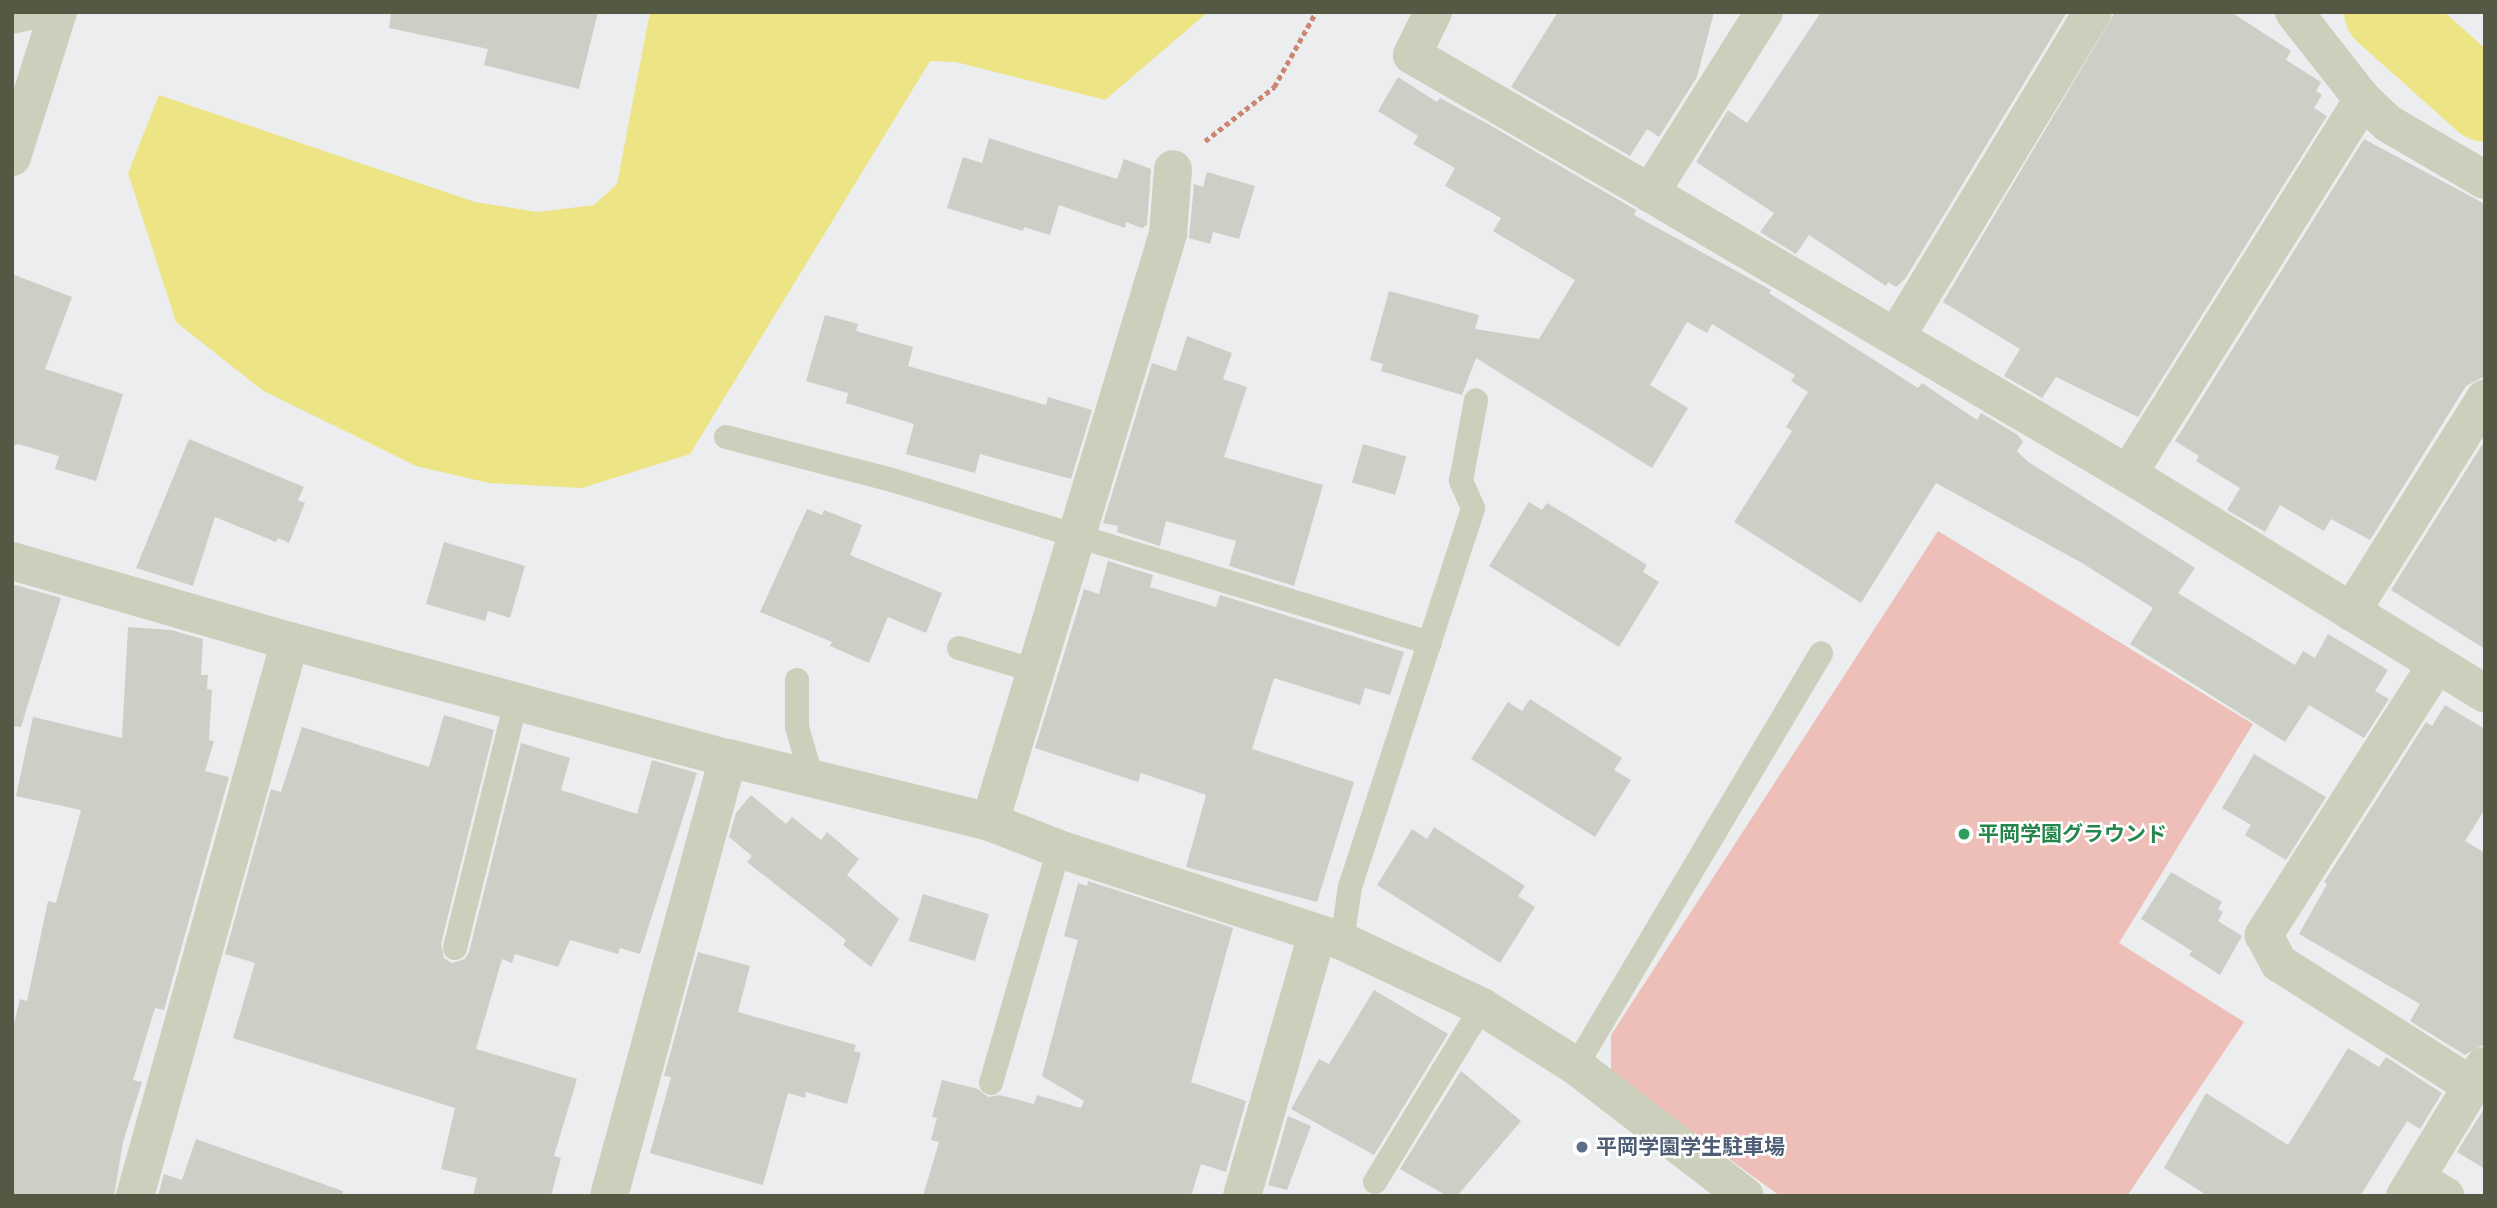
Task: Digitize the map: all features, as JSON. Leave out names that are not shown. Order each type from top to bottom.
[{"type":"street","points":[[12,158],[57,12]]},
{"type":"street","points":[[1433,12],[1412,55],[1897,335],[2485,694]]},
{"type":"street","points":[[1650,193],[1764,12]]},
{"type":"street","points":[[1897,335],[2093,12]]},
{"type":"street","points":[[2294,12],[2363,100],[2389,124],[2485,180]]},
{"type":"street","points":[[2128,474],[2363,100]]},
{"type":"street","points":[[990,822],[1168,234],[1173,169]]},
{"type":"street","points":[[2351,612],[2485,398]]},
{"type":"street","points":[[12,561],[290,641],[516,702],[728,758],[990,822],[1059,849],[1329,937],[1482,1007],[1576,1066],[1745,1196]]},
{"type":"street","points":[[135,1196],[290,641]]},
{"type":"street","points":[[2423,1190],[2478,1075],[2279,963],[2264,935],[2437,664]]},
{"type":"street","points":[[608,1196],[728,758]]},
{"type":"street","points":[[1242,1196],[1329,937]]},
{"type":"lane","points":[[12,22],[57,12]]},
{"type":"lane","points":[[1329,937],[1350,887],[1473,508],[1461,481],[1476,400]]},
{"type":"lane","points":[[726,437],[892,480],[1430,643]]},
{"type":"lane","points":[[959,648],[1035,671]]},
{"type":"lane","points":[[1576,1066],[1821,653]]},
{"type":"lane","points":[[797,680],[797,727],[812,779]]},
{"type":"lane","points":[[455,948],[516,702]]},
{"type":"lane","points":[[990,1083],[1059,849]]},
{"type":"lane","points":[[1375,1182],[1482,1007]]},
{"type":"path","points":[[1173,169],[1274,87],[1316,12]]},
{"type":"shaded area","points":[[650,12],[1208,12],[1105,100],[956,62],[930,61],[690,454],[582,488],[489,483],[416,466],[262,390],[176,322],[128,173],[159,95],[475,202],[538,212],[594,205],[617,184]]},
{"type":"shaded area","name":"平岡学園グラウンド","points":[[1938,531],[2253,724],[2119,943],[2244,1022],[2127,1196],[1780,1196],[1611,1073],[1611,1035]]},
{"type":"building","points":[[391,12],[598,12],[579,89],[484,65],[488,49],[389,28]]},
{"type":"building","points":[[1558,12],[1714,12],[1697,77],[1659,137],[1647,129],[1630,156],[1511,87]]},
{"type":"building","points":[[1821,12],[2067,12],[1905,279],[1896,287],[1888,282],[1886,286],[1809,235],[1796,254],[1760,232],[1774,213],[1696,162],[1728,110],[1747,123]]},
{"type":"building","points":[[2115,12],[2231,12],[2291,51],[2286,60],[2321,82],[2316,91],[2322,95],[2314,108],[2327,116],[2138,417],[2056,377],[2042,398],[2004,376],[2020,349],[1943,302]]},
{"type":"building","points":[[1398,77],[1437,102],[1440,98],[1488,124],[1636,210],[1634,215],[1771,290],[1769,293],[1918,388],[1922,383],[1977,420],[1981,413],[2018,435],[2023,442],[2017,451],[2027,461],[2195,568],[2178,593],[2295,665],[2303,651],[2315,658],[2328,634],[2388,670],[2375,691],[2389,699],[2364,738],[2309,705],[2285,742],[2130,644],[2153,608],[2082,563],[1936,483],[1861,603],[1734,522],[1792,431],[1786,427],[1808,392],[1791,381],[1795,375],[1712,324],[1707,333],[1687,322],[1650,385],[1688,408],[1652,468],[1476,358],[1462,395],[1381,371],[1383,364],[1370,360],[1389,291],[1479,315],[1475,329],[1539,339],[1575,280],[1493,231],[1501,218],[1445,186],[1455,168],[1413,144],[1418,136],[1378,111]]},
{"type":"building","points":[[989,138],[1117,179],[1124,159],[1151,169],[1147,225],[1142,228],[1126,222],[1125,228],[1059,205],[1050,235],[1024,227],[1023,231],[947,208],[963,157],[982,163]]},
{"type":"building","points":[[2364,139],[2485,204],[2485,376],[2466,386],[2370,540],[2331,519],[2324,531],[2280,505],[2265,532],[2227,510],[2240,488],[2196,461],[2199,456],[2175,441]]},
{"type":"building","points":[[1207,172],[1255,186],[1239,239],[1213,232],[1210,244],[1189,238],[1194,184],[1203,187]]},
{"type":"building","points":[[12,274],[72,297],[45,369],[123,394],[96,481],[55,469],[59,456],[18,444],[12,447]]},
{"type":"building","points":[[825,315],[858,324],[856,331],[913,347],[908,366],[1046,405],[1048,397],[1092,410],[1071,479],[980,454],[975,473],[906,454],[914,424],[846,403],[848,393],[806,381]]},
{"type":"building","points":[[1187,336],[1232,353],[1223,379],[1247,387],[1224,457],[1323,485],[1294,586],[1229,566],[1236,541],[1166,521],[1160,546],[1117,532],[1118,526],[1103,523],[1152,363],[1176,371]]},
{"type":"building","points":[[189,439],[304,487],[298,500],[305,503],[289,543],[278,538],[276,542],[215,517],[193,586],[136,568]]},
{"type":"building","points":[[2485,440],[2485,649],[2391,590]]},
{"type":"building","points":[[1363,444],[1406,456],[1395,495],[1352,482]]},
{"type":"building","points":[[1529,502],[1542,510],[1547,503],[1585,526],[1647,565],[1643,572],[1659,582],[1619,647],[1489,566]]},
{"type":"building","points":[[807,509],[822,515],[824,510],[862,525],[850,555],[942,593],[926,633],[888,617],[869,663],[830,646],[832,642],[760,612]]},
{"type":"building","points":[[444,542],[525,566],[510,618],[488,611],[485,621],[426,604]]},
{"type":"building","points":[[1108,561],[1153,575],[1150,587],[1216,607],[1220,595],[1404,652],[1390,695],[1365,688],[1360,705],[1274,678],[1252,749],[1354,782],[1317,902],[1186,867],[1206,795],[1141,773],[1138,782],[1035,748],[1084,589],[1099,594]]},
{"type":"building","points":[[12,584],[61,598],[21,727],[12,726]]},
{"type":"building","points":[[128,627],[171,630],[203,639],[201,675],[208,675],[207,689],[212,690],[209,740],[214,741],[205,771],[229,777],[164,1010],[155,1008],[133,1080],[142,1082],[123,1142],[114,1196],[12,1196],[12,1032],[20,999],[27,1001],[48,901],[56,903],[81,810],[16,796],[33,717],[122,738]]},
{"type":"building","points":[[1530,699],[1622,758],[1614,770],[1631,780],[1595,837],[1471,759],[1508,702],[1522,711]]},
{"type":"building","points":[[2445,705],[2485,729],[2485,809],[2465,841],[2485,853],[2485,1044],[2465,1055],[2410,1021],[2420,1004],[2299,934],[2327,884],[2324,882],[2426,722],[2432,726]]},
{"type":"building","points":[[444,715],[494,730],[441,944],[444,958],[452,963],[465,959],[469,952],[521,743],[570,758],[561,790],[637,814],[652,760],[697,773],[640,954],[620,948],[618,954],[570,940],[558,967],[515,954],[512,963],[502,959],[476,1049],[577,1079],[554,1156],[561,1158],[551,1196],[473,1196],[477,1178],[441,1169],[455,1108],[233,1038],[255,963],[225,954],[271,789],[281,792],[302,727],[429,767]]},
{"type":"building","points":[[2254,754],[2326,797],[2286,860],[2245,835],[2251,825],[2222,808]]},
{"type":"building","points":[[751,795],[786,824],[792,817],[821,840],[827,832],[859,859],[847,875],[899,919],[871,967],[843,945],[846,940],[747,862],[752,856],[729,837],[736,813]]},
{"type":"building","points":[[1434,827],[1525,886],[1518,896],[1535,907],[1500,963],[1377,885],[1412,829],[1427,839]]},
{"type":"building","points":[[2171,872],[2222,902],[2218,909],[2223,912],[2218,921],[2242,936],[2220,975],[2189,955],[2192,951],[2141,919]]},
{"type":"building","points":[[1088,881],[1233,928],[1191,1082],[1246,1101],[1226,1172],[1201,1164],[1191,1196],[923,1196],[939,1142],[931,1140],[937,1118],[932,1117],[942,1080],[978,1089],[988,1097],[1000,1095],[1034,1104],[1037,1095],[1081,1108],[1084,1101],[1042,1076],[1078,940],[1064,936],[1078,883],[1087,886]]},
{"type":"building","points":[[923,894],[989,914],[975,961],[909,941]]},
{"type":"building","points":[[698,952],[750,966],[738,1012],[856,1045],[854,1051],[861,1053],[847,1104],[806,1092],[805,1098],[788,1093],[763,1185],[650,1153],[671,1077],[664,1076]]},
{"type":"building","points":[[1374,990],[1448,1034],[1374,1155],[1291,1109],[1319,1059],[1329,1064]]},
{"type":"building","points":[[2348,1048],[2379,1067],[2386,1057],[2442,1093],[2420,1129],[2407,1121],[2360,1196],[2208,1196],[2164,1168],[2206,1093],[2288,1145]]},
{"type":"building","points":[[1461,1071],[1521,1121],[1457,1196],[1447,1196],[1400,1169]]},
{"type":"building","points":[[2485,1107],[2485,1169],[2457,1152]]},
{"type":"building","points":[[1288,1116],[1311,1126],[1287,1190],[1268,1185]]},
{"type":"building","points":[[196,1139],[343,1191],[342,1196],[158,1196],[164,1174],[182,1180]]},
{"type":"waterway","points":[[2384,12],[2485,102]]},
{"type":"place","name":"平岡学園グラウンド","points":[[1964,834]]},
{"type":"place","name":"平岡学園学生駐車場","points":[[1582,1147]]}]
